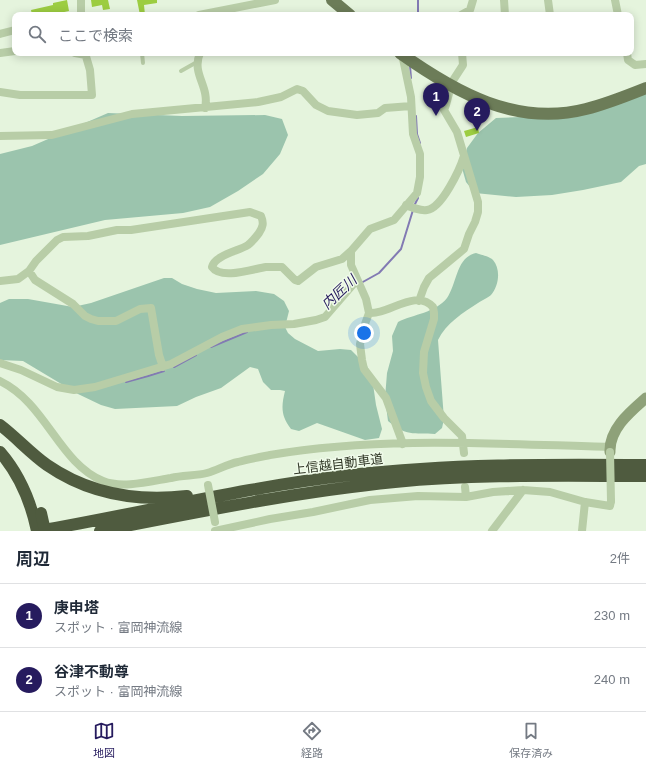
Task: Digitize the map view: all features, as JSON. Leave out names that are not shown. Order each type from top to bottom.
[{"type":"highway","points":[[0,425],[46,464],[63,475],[94,489],[122,496],[153,498],[184,496],[314,478],[350,475]]},
{"type":"highway","points":[[0,441],[11,453],[28,480],[37,514],[37,531]]},
{"type":"highway","points":[[0,452],[18,478],[45,531]]},
{"type":"highway","name":"上信越自動車道","points":[[37,531],[255,490],[350,475],[442,467],[492,465],[646,465]]},
{"type":"highway","name":"上信越自動車道","points":[[100,531],[256,501],[396,482],[490,476],[646,476]]},
{"type":"highway","points":[[111,531],[156,520]]},
{"type":"main road","points":[[332,0],[346,12]]},
{"type":"main road","points":[[404,56],[450,85],[490,104],[534,113],[569,112],[585,109],[621,98],[646,88]]},
{"type":"street","points":[[81,12],[82,0]]},
{"type":"street","points":[[214,12],[275,0]]},
{"type":"street","points":[[466,12],[470,10],[473,0]]},
{"type":"street","points":[[504,0],[505,12]]},
{"type":"street","points":[[548,0],[550,12]]},
{"type":"street","points":[[615,0],[617,12]]},
{"type":"street","points":[[0,34],[12,31]]},
{"type":"street","points":[[0,53],[12,51]]},
{"type":"street","points":[[0,92],[20,95],[92,95],[90,70],[86,56]]},
{"type":"street","points":[[199,56],[197,62],[198,75],[206,93],[205,108]]},
{"type":"street","points":[[0,281],[18,279],[29,271],[41,256],[62,237],[88,236],[117,230],[250,212],[261,216],[263,222],[262,229],[249,244],[217,259],[212,267],[214,270],[229,274],[265,267],[282,267],[298,282],[316,267],[342,259],[370,229],[394,220],[416,193],[420,177],[420,154],[413,134],[411,97],[401,56]]},
{"type":"street","points":[[418,301],[429,278],[464,249],[478,212],[478,202],[457,132],[444,110],[450,85],[463,65],[462,56]]},
{"type":"street","points":[[627,56],[628,60],[635,65],[646,64]]},
{"type":"street","points":[[0,136],[52,135],[132,114],[258,102],[281,97],[297,89],[303,91],[316,105],[328,111],[357,115],[378,113],[385,108],[411,106]]},
{"type":"street","points":[[406,205],[421,210],[428,210],[435,206],[444,196],[464,156]]},
{"type":"street","points":[[351,251],[351,265],[366,299],[369,313],[360,344],[364,369],[386,398],[403,444]]},
{"type":"street","points":[[29,271],[35,280],[73,304],[85,316],[91,319],[98,321],[116,321],[140,309],[151,308],[159,355],[163,367]]},
{"type":"street","points":[[0,363],[21,370],[57,388],[74,390],[95,387],[163,367],[182,359],[222,337],[242,329],[271,325],[294,324],[316,320],[324,316],[357,280]]},
{"type":"street","points":[[369,313],[377,314],[407,301],[425,301],[431,305],[434,313],[424,352],[423,373],[426,387],[431,401],[444,418],[462,436],[464,453]]},
{"type":"street","points":[[0,381],[23,397],[37,412],[73,459],[84,470],[103,481],[112,484],[141,484],[173,477],[206,474],[237,462],[272,455],[316,449],[403,444],[463,443],[610,449]]},
{"type":"street","points":[[206,474],[216,528],[313,512],[370,500],[418,496],[466,497],[494,492],[523,490],[550,492],[585,502],[610,506],[610,449],[612,438],[619,424],[630,411],[646,398]]},
{"type":"street","points":[[466,487],[466,497]]},
{"type":"street","points":[[492,531],[523,490]]},
{"type":"street","points":[[582,531],[585,502]]},
{"type":"lane","points":[[142,56],[143,63]]},
{"type":"lane","points":[[180,71],[197,62]]},
{"type":"green space","points":[[646,92],[646,164],[639,166],[621,182],[552,195],[516,197],[475,193],[466,182],[462,168],[467,148],[478,133],[496,118],[521,117],[574,111]]},
{"type":"green space","points":[[108,113],[182,116],[265,115],[282,119],[288,135],[280,154],[263,174],[238,191],[210,207],[183,213],[105,220],[0,245],[0,154],[32,146]]},
{"type":"green space","points":[[476,253],[493,260],[496,264],[498,278],[496,287],[491,295],[450,323],[438,340],[444,419],[442,428],[435,434],[410,433],[394,426],[388,421],[385,398],[387,373],[393,351],[392,336],[398,322],[437,307],[442,303],[447,298],[464,260]]},
{"type":"green space","points":[[164,278],[172,278],[182,284],[216,293],[256,291],[274,294],[284,301],[289,311],[285,327],[288,333],[295,339],[318,351],[340,349],[351,350],[367,366],[372,377],[376,405],[382,429],[379,438],[365,440],[317,423],[299,431],[291,429],[285,420],[283,411],[285,391],[271,390],[263,382],[258,369],[250,367],[221,388],[177,406],[115,409],[101,405],[78,394],[23,361],[0,360],[0,303],[9,299],[28,299],[73,307],[91,303]]},
{"type":"building","points":[[67,0],[69,11],[31,12],[31,10],[53,5],[53,3]]},
{"type":"building","points":[[91,0],[108,0],[110,9],[103,10],[102,5],[92,7]]},
{"type":"building","points":[[137,0],[157,0],[157,3],[144,5],[145,12],[139,12]]},
{"type":"building","points":[[478,127],[479,133],[466,137],[464,131]]},
{"type":"waterway","name":"内匠川","points":[[418,0],[418,12]]},
{"type":"waterway","name":"内匠川","points":[[410,66],[411,78]]},
{"type":"waterway","name":"内匠川","points":[[416,116],[417,134],[420,143]]},
{"type":"waterway","name":"内匠川","points":[[414,206],[418,198]]},
{"type":"waterway","name":"内匠川","points":[[361,283],[379,273],[401,249],[413,210]]},
{"type":"waterway","name":"内匠川","points":[[211,347],[247,332]]},
{"type":"waterway","name":"内匠川","points":[[174,367],[196,355]]},
{"type":"waterway","name":"内匠川","points":[[126,382],[164,371]]},
{"type":"place","name":"庚申塔","points":[[436,116]]},
{"type":"place","name":"谷津不動尊","points":[[477,131]]}]
